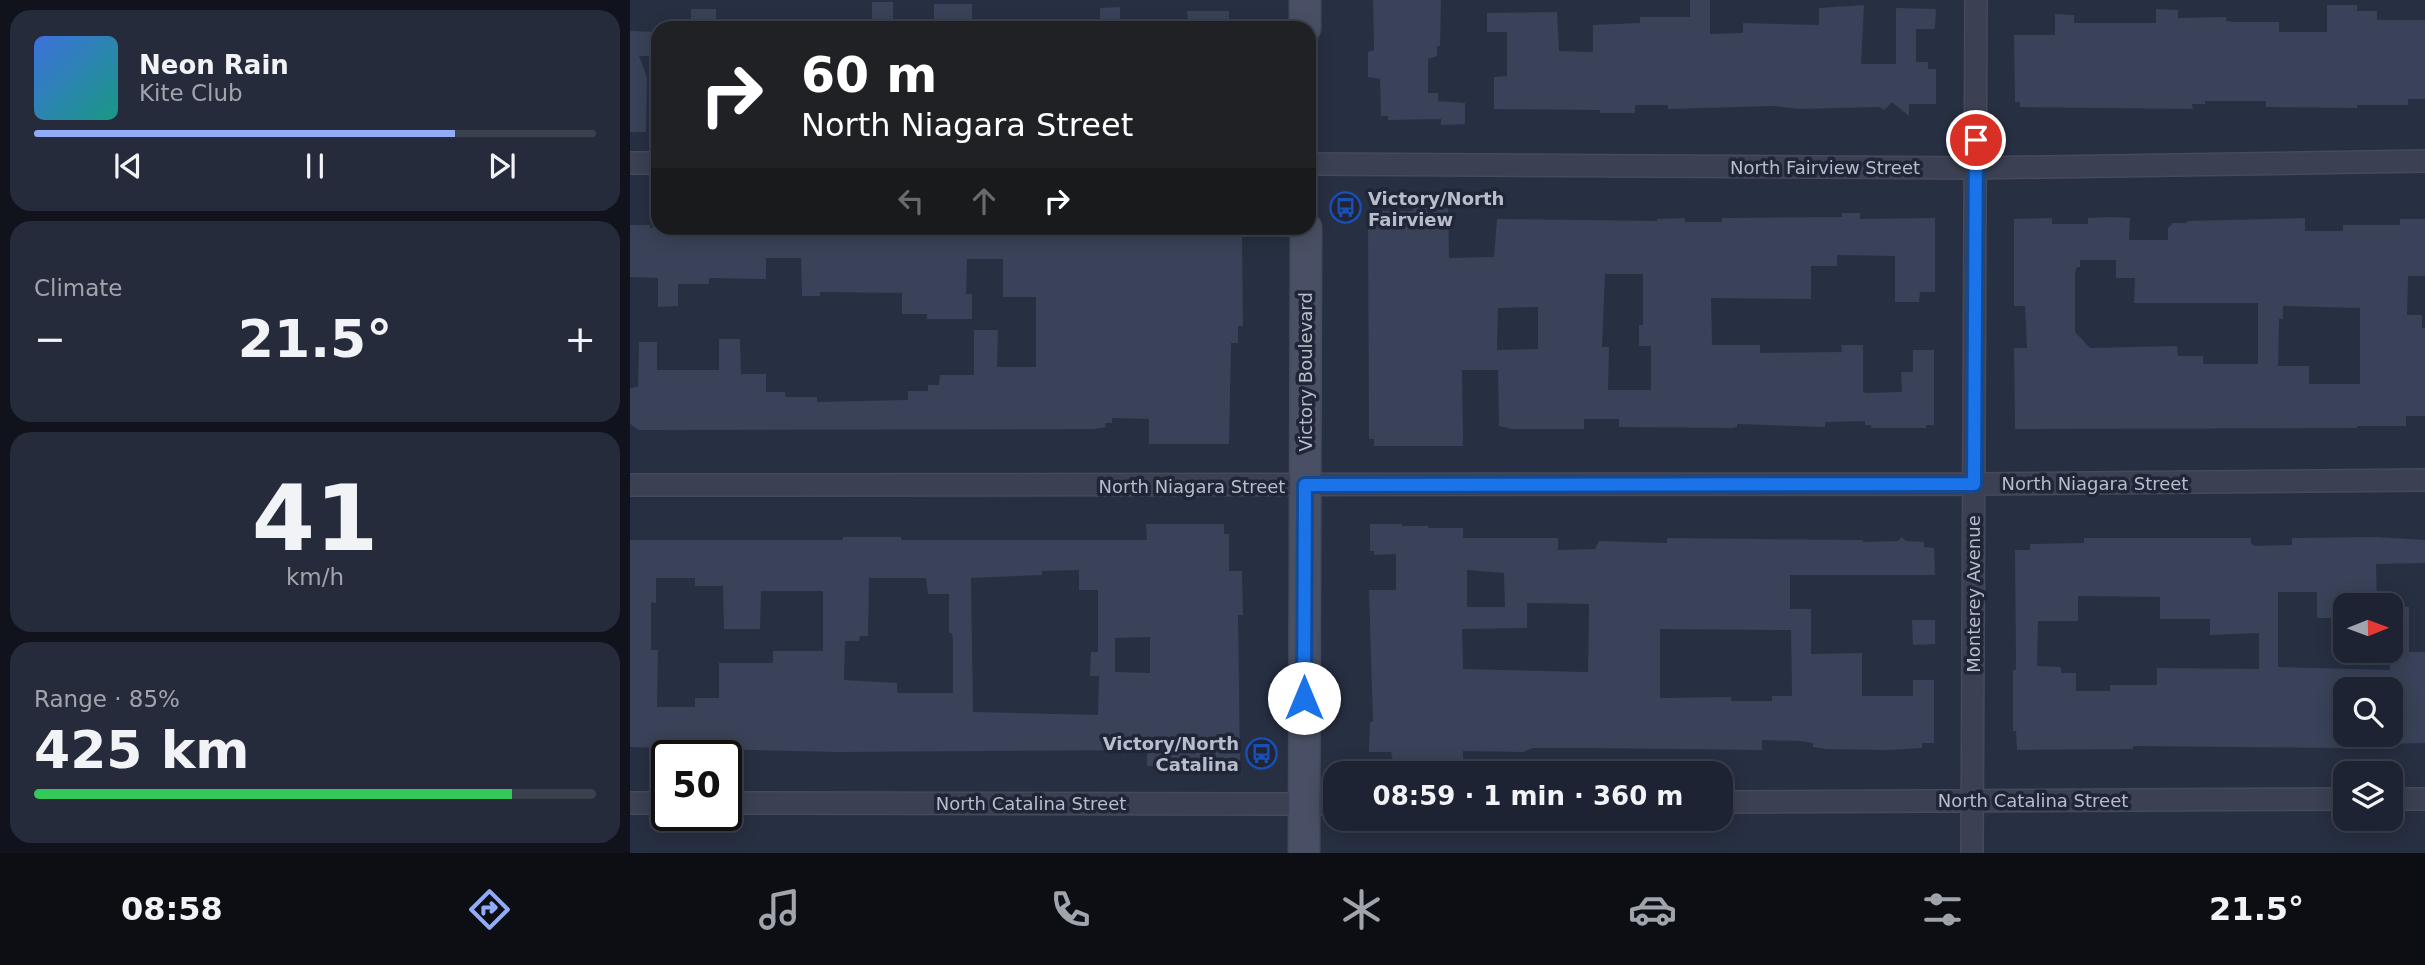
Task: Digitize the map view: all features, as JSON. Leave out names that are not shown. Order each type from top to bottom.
[{"type":"main road","points":[[1305,0],[1305,21]]},
{"type":"main road","name":"Victory Boulevard","points":[[1304,853],[1306,235]]},
{"type":"street","name":"Monterey Avenue","points":[[1972,853],[1976,0]]},
{"type":"street","name":"North Fairview Street","points":[[1316,164],[1976,168],[2425,161]]},
{"type":"street","points":[[630,163],[651,163]]},
{"type":"street","name":"North Niagara Street","points":[[630,485],[1974,484],[2425,480]]},
{"type":"street","name":"North Catalina Street","points":[[1733,802],[2333,799]]},
{"type":"street","points":[[2403,799],[2425,799]]},
{"type":"street","points":[[630,803],[651,803]]},
{"type":"street","name":"North Catalina Street","points":[[742,803],[1323,804]]},
{"type":"building","points":[[1373,0],[1441,0],[1440,46],[1437,46],[1437,56],[1428,59],[1428,93],[1438,93],[1438,101],[1465,103],[1465,124],[1441,125],[1441,119],[1388,120],[1388,116],[1381,116],[1380,79],[1368,77],[1368,52],[1374,50]]},
{"type":"building","points":[[1690,0],[1710,0],[1710,34],[1743,33],[1743,23],[1819,25],[1819,8],[1864,5],[1861,64],[1896,64],[1896,8],[1936,9],[1935,29],[1916,29],[1916,62],[1928,62],[1928,69],[1936,69],[1936,104],[1909,104],[1909,116],[1892,102],[1884,110],[1879,107],[1799,109],[1773,106],[1668,109],[1668,105],[1635,105],[1635,113],[1494,109],[1494,77],[1507,76],[1507,32],[1487,32],[1487,13],[1557,12],[1559,51],[1593,52],[1593,25],[1640,23],[1640,17],[1690,17]]},
{"type":"building","points":[[872,2],[893,2],[893,21],[872,21]]},
{"type":"building","points":[[934,4],[972,4],[972,21],[934,21]]},
{"type":"building","points":[[2327,5],[2357,5],[2357,11],[2377,11],[2377,20],[2425,20],[2425,99],[2408,99],[2408,105],[2357,105],[2357,108],[2266,107],[2266,101],[2205,101],[2205,104],[2192,104],[2193,109],[2020,107],[2020,102],[2015,102],[2014,35],[2055,35],[2055,14],[2074,15],[2074,23],[2156,23],[2156,9],[2178,10],[2178,18],[2226,17],[2226,21],[2236,22],[2279,22],[2279,32],[2327,32]]},
{"type":"building","points":[[1120,7],[1120,21],[1100,21],[1100,8]]},
{"type":"building","points":[[691,9],[716,9],[716,21],[691,21]]},
{"type":"building","points":[[1187,11],[1229,11],[1229,21],[1188,21]]},
{"type":"building","points":[[630,31],[651,32],[651,56],[639,56],[647,77],[646,132],[630,132]]},
{"type":"building","points":[[1414,202],[1448,202],[1449,258],[1494,257],[1497,219],[1657,221],[1685,218],[1685,222],[1722,222],[1722,218],[1842,217],[1842,213],[1860,213],[1860,219],[1935,218],[1935,292],[1920,292],[1919,302],[1895,302],[1895,256],[1837,255],[1837,266],[1811,266],[1811,299],[1711,298],[1712,345],[1760,345],[1760,353],[1842,352],[1841,345],[1863,345],[1863,392],[1867,393],[1902,392],[1901,372],[1913,372],[1913,350],[1934,350],[1934,425],[1926,425],[1926,428],[1871,428],[1871,425],[1865,425],[1865,421],[1825,422],[1825,427],[1737,424],[1737,427],[1733,428],[1619,427],[1619,419],[1584,419],[1584,429],[1512,429],[1499,426],[1498,370],[1462,370],[1463,446],[1374,446],[1374,439],[1369,439],[1368,215],[1377,215],[1377,211],[1413,211]],"holes":[[[1605,274],[1643,274],[1643,325],[1639,325],[1639,346],[1651,346],[1651,390],[1608,390],[1609,347],[1602,347]],[[1538,307],[1538,349],[1497,350],[1498,308]]]},
{"type":"building","points":[[2052,218],[2052,224],[2088,224],[2088,218],[2130,218],[2129,240],[2168,240],[2168,228],[2173,223],[2187,221],[2305,218],[2305,231],[2343,231],[2343,225],[2400,225],[2400,219],[2425,219],[2425,276],[2408,276],[2407,315],[2422,315],[2422,328],[2425,328],[2425,416],[2406,416],[2406,426],[2357,428],[2015,429],[2014,348],[2027,348],[2025,306],[2014,306],[2014,219]],"holes":[[[2080,260],[2116,260],[2116,278],[2135,278],[2134,303],[2258,303],[2258,364],[2203,364],[2203,356],[2178,356],[2177,346],[2090,348],[2075,332],[2075,273],[2077,267],[2080,267]],[[2283,306],[2360,308],[2360,384],[2309,384],[2309,366],[2278,366],[2279,319],[2283,319]]]},
{"type":"building","points":[[630,225],[650,225],[651,235],[1242,235],[1243,326],[1238,326],[1238,343],[1231,343],[1229,444],[1149,444],[1149,419],[1112,418],[1112,423],[1105,423],[1106,427],[1095,429],[639,430],[630,424],[630,388],[638,387],[639,342],[657,342],[657,370],[719,370],[719,339],[740,339],[741,374],[766,374],[766,392],[785,392],[785,397],[817,397],[817,402],[908,400],[908,391],[928,391],[928,385],[939,385],[940,375],[974,375],[974,330],[998,330],[997,367],[1036,367],[1036,297],[1003,297],[1003,259],[967,259],[966,294],[972,294],[972,319],[927,319],[927,314],[902,314],[902,293],[820,292],[820,296],[802,296],[801,258],[766,258],[766,279],[709,278],[709,284],[678,284],[678,306],[658,307],[658,278],[630,277]]},
{"type":"building","points":[[1146,524],[1224,524],[1224,534],[1229,534],[1229,571],[1242,571],[1243,615],[1238,615],[1240,765],[1147,766],[1147,750],[837,752],[742,750],[742,740],[651,740],[651,748],[630,747],[630,540],[843,540],[843,537],[901,537],[901,540],[1147,540]],"holes":[[[1079,570],[1079,590],[1098,590],[1098,652],[1091,652],[1090,676],[1099,676],[1098,715],[973,712],[971,578],[1042,575],[1042,571]],[[656,578],[695,578],[695,586],[723,586],[724,629],[760,629],[761,591],[823,591],[823,651],[773,651],[773,663],[719,663],[719,698],[695,698],[695,707],[657,707],[658,650],[651,650],[651,602],[656,603]],[[869,578],[926,578],[928,594],[949,594],[953,693],[897,693],[897,683],[844,680],[845,641],[859,641],[860,636],[868,636]],[[1150,637],[1150,673],[1115,672],[1115,638]]]},
{"type":"building","points":[[1370,524],[1463,528],[1463,538],[1558,538],[1558,550],[1595,549],[1599,541],[1667,543],[1667,538],[1863,542],[1898,541],[1902,537],[1906,541],[1924,542],[1924,547],[1934,548],[1935,575],[1790,575],[1790,609],[1811,609],[1811,654],[1862,653],[1862,696],[1913,696],[1913,680],[1934,680],[1934,743],[1922,743],[1922,748],[1888,750],[1825,749],[1800,741],[1762,740],[1762,750],[1533,748],[1523,752],[1463,751],[1463,761],[1393,761],[1391,752],[1369,752],[1370,722],[1373,722],[1369,590],[1396,590],[1396,554],[1374,555],[1374,551],[1370,551]],"holes":[[[1467,570],[1504,573],[1505,607],[1467,607]],[[1527,603],[1589,604],[1588,672],[1463,669],[1462,629],[1527,628]],[[1660,629],[1791,630],[1792,696],[1772,696],[1772,701],[1731,701],[1731,697],[1660,698]]]},
{"type":"building","points":[[2376,537],[2425,540],[2425,563],[2376,564],[2377,593],[2333,593],[2333,618],[2317,618],[2317,592],[2278,592],[2278,667],[2390,670],[2390,663],[2403,663],[2403,607],[2409,607],[2409,652],[2425,652],[2425,743],[2403,744],[2403,677],[2333,677],[2333,747],[2345,748],[2133,746],[2133,749],[2017,750],[2016,731],[2013,731],[2013,670],[2016,670],[2015,550],[2030,550],[2030,544],[2084,543],[2084,538],[2251,538],[2251,544],[2255,546],[2292,545],[2292,538]],"holes":[[[2078,596],[2160,597],[2160,619],[2210,619],[2210,635],[2259,633],[2259,669],[2157,668],[2157,685],[2110,685],[2110,691],[2076,691],[2076,673],[2061,673],[2061,667],[2037,666],[2038,621],[2078,621]]]},
{"type":"building","points":[[1912,620],[1935,620],[1935,644],[1913,645]]},
{"type":"place","name":"Victory/North Fairview","points":[[1345,208]]},
{"type":"place","name":"Victory/North Catalina","points":[[1262,753]]},
{"type":"route","points":[[1304,698],[1305,485],[1974,484],[1976,140]]}]
